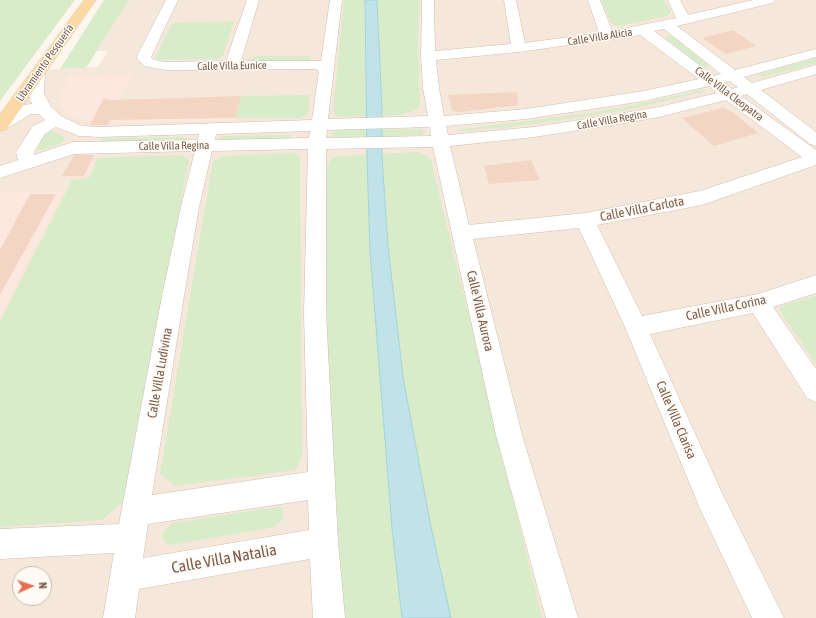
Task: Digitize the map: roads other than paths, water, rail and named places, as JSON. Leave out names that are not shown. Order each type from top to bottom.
[{"type":"main road","name":"Libramiento Pesquería","points":[[0,126],[90,0]]},
{"type":"street","name":"Calle Villa Eunice","points":[[172,0],[144,54],[146,61],[159,66],[232,66],[324,56]]},
{"type":"street","points":[[232,66],[253,0]]},
{"type":"street","points":[[329,618],[321,484],[315,313],[319,134],[324,56],[336,0]]},
{"type":"street","name":"Calle Villa Aurora","points":[[428,0],[428,56],[438,131],[509,434],[562,618]]},
{"type":"street","points":[[510,0],[519,48]]},
{"type":"street","points":[[594,0],[607,36]]},
{"type":"street","points":[[674,0],[684,20]]},
{"type":"street","name":"Calle Villa Alicia","points":[[428,56],[519,48],[607,36],[643,30],[753,1],[769,0]]},
{"type":"street","name":"Calle Villa Cleopatra","points":[[666,24],[816,140]]},
{"type":"street","name":"Calle Villa Cleopatra","points":[[643,30],[816,159]]},
{"type":"street","name":"Calle Villa Eunice","points":[[237,51],[252,51]]},
{"type":"street","name":"Calle Villa Regina","points":[[319,134],[351,143],[402,141],[488,118],[574,108],[644,96],[732,76],[816,53]]},
{"type":"street","name":"Calle Villa Regina","points":[[43,109],[63,124],[83,132],[207,137],[319,134],[353,124],[403,122],[438,131],[534,132],[659,112],[730,94],[816,69]]},
{"type":"street","points":[[38,73],[36,93],[43,109]]},
{"type":"street","points":[[0,126],[10,118],[28,109],[43,109]]},
{"type":"street","points":[[0,182],[18,176],[67,148],[73,142],[76,135],[63,124],[46,125],[39,130],[26,152],[26,158],[32,161]]},
{"type":"street","name":"Calle Villa Regina","points":[[0,172],[60,152],[207,137]]},
{"type":"street","name":"Calle Villa Ludivina","points":[[118,618],[173,296],[190,207],[207,137]]},
{"type":"street","name":"Calle Villa Carlota","points":[[462,233],[585,220],[702,198],[816,159]]},
{"type":"street","name":"Calle Villa Clarisa","points":[[585,220],[636,327],[711,501],[768,618]]},
{"type":"street","name":"Calle Villa Corina","points":[[636,327],[758,303],[816,284]]},
{"type":"street","points":[[758,303],[816,390]]},
{"type":"street","points":[[0,544],[133,525],[321,484]]},
{"type":"street","name":"Calle Villa Natalia","points":[[125,576],[324,542]]},
{"type":"water","points":[[365,0],[377,0],[382,110],[382,157],[388,246],[403,377],[430,522],[451,618],[402,618],[392,528],[370,251]]}]
